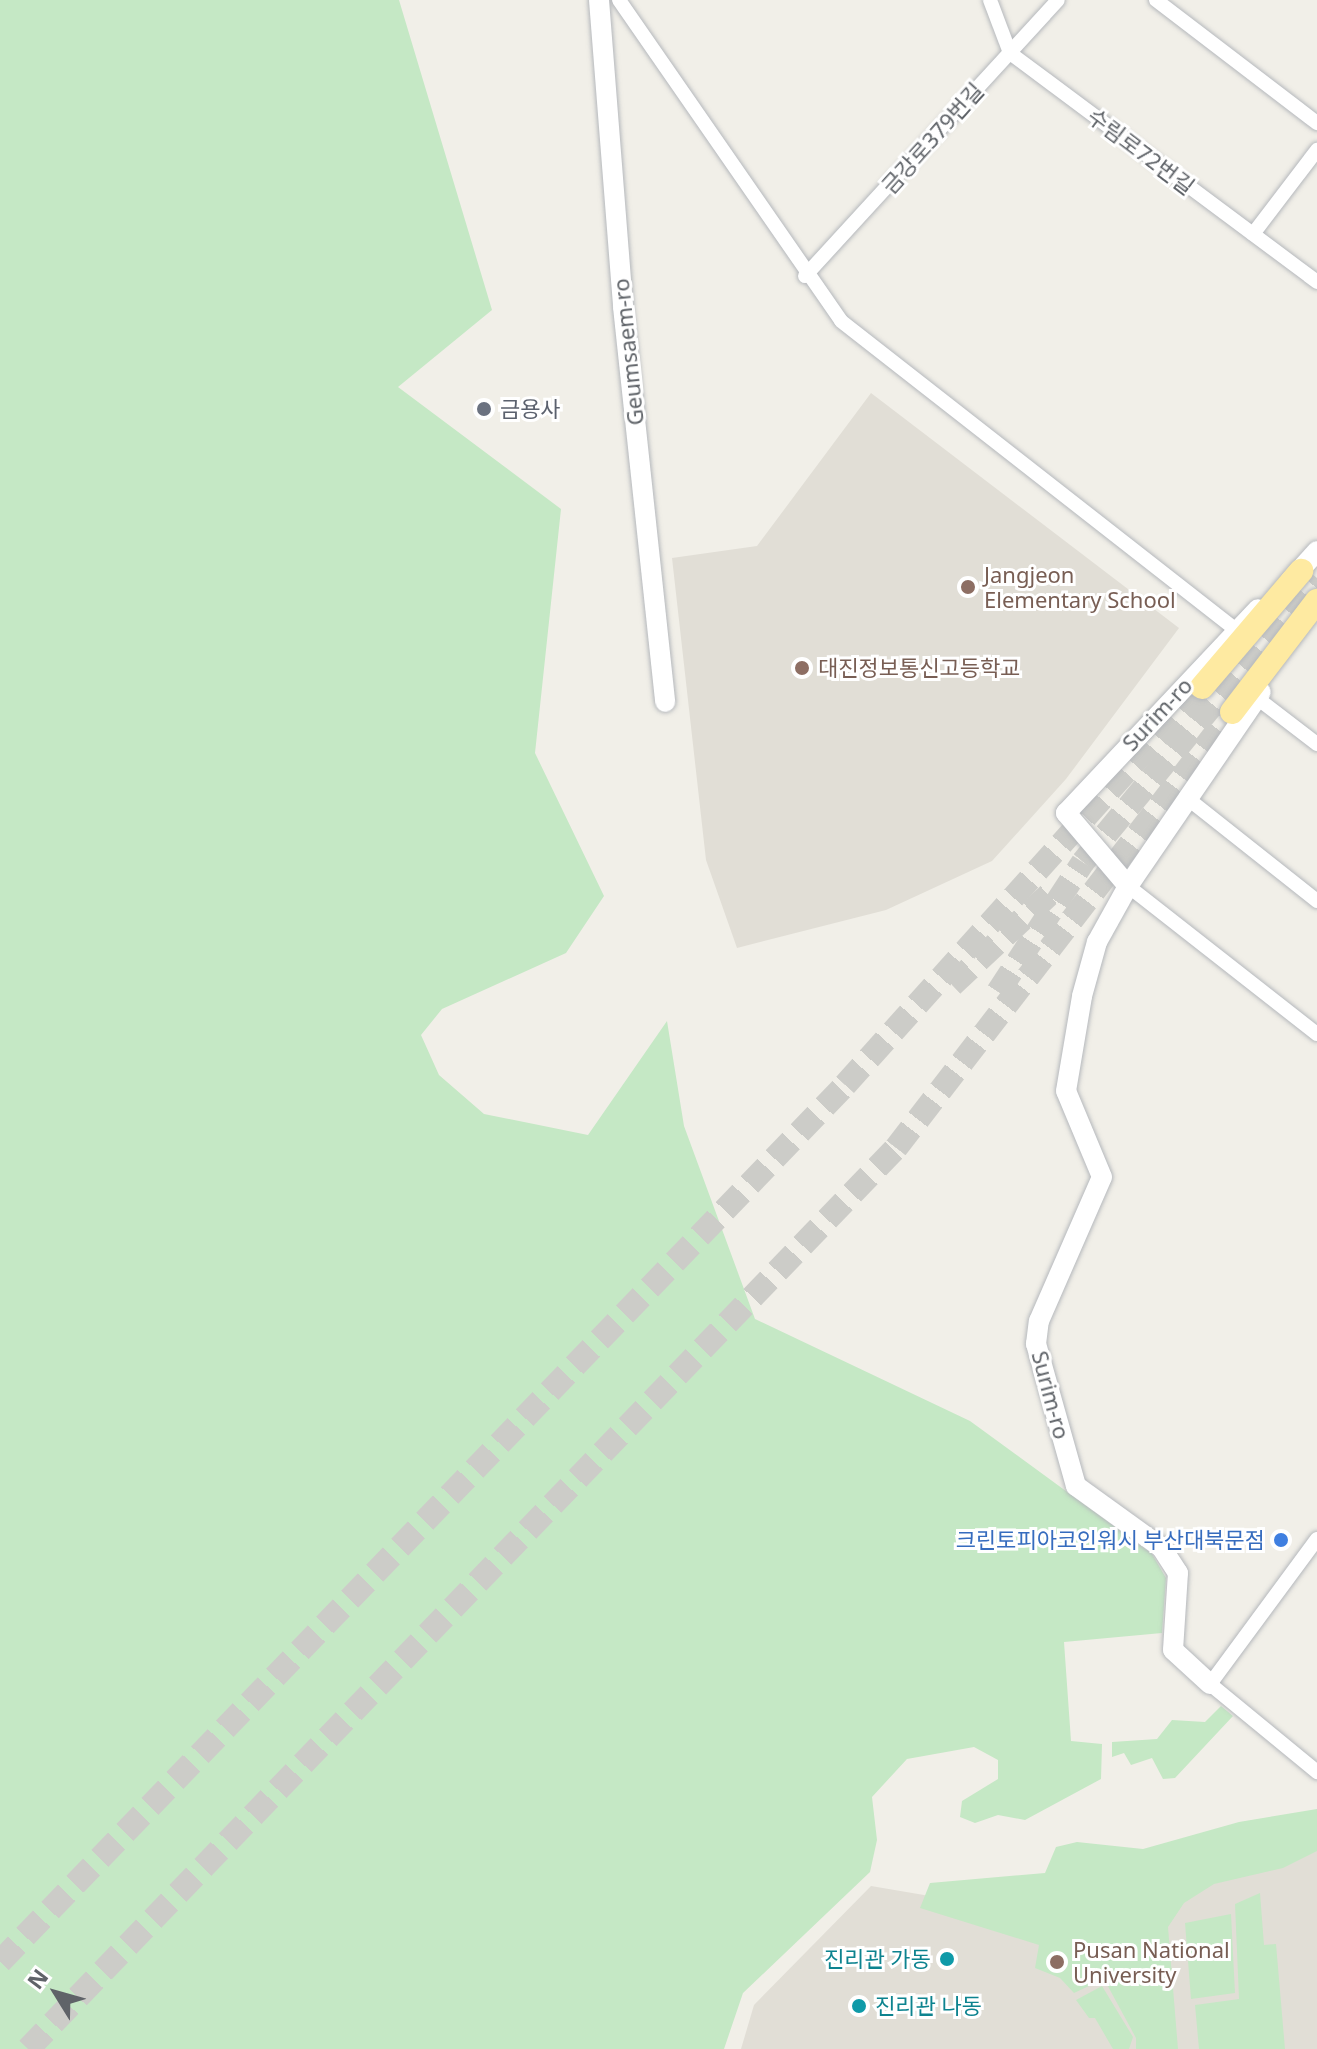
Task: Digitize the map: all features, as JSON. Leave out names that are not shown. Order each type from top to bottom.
[{"type":"highway","points":[[1202,687],[1237,637],[1301,571]]},
{"type":"highway","points":[[1232,712],[1317,602]]},
{"type":"main road","name":"Geumsaem-ro","points":[[599,0],[623,307],[665,702]]},
{"type":"main road","points":[[1301,571],[1317,551]]},
{"type":"main road","name":"Surim-ro","points":[[1210,1684],[1173,1650],[1178,1573],[1162,1548],[1076,1486],[1036,1344],[1039,1321],[1102,1177],[1066,1091],[1082,996],[1097,942],[1128,886],[1257,698],[1317,602]]},
{"type":"main road","name":"Surim-ro","points":[[1128,886],[1066,813],[1237,637]]},
{"type":"street","points":[[619,0],[805,276],[841,321],[1237,637]]},
{"type":"street","points":[[990,0],[1010,53]]},
{"type":"street","name":"금강로379번길","points":[[805,276],[1058,0]]},
{"type":"street","points":[[1156,0],[1317,123]]},
{"type":"street","name":"수림로72번길","points":[[1010,53],[1317,282]]},
{"type":"street","points":[[1253,234],[1317,150]]},
{"type":"street","points":[[1257,698],[1317,744]]},
{"type":"street","points":[[1187,798],[1317,901]]},
{"type":"street","points":[[1128,886],[1317,1034]]},
{"type":"street","points":[[1210,1684],[1317,1539]]},
{"type":"street","name":"Surim-ro","points":[[1210,1684],[1317,1772]]},
{"type":"shaded area","points":[[871,393],[1179,628],[1066,779],[992,861],[886,910],[737,948],[706,860],[672,558],[757,546]]},
{"type":"shaded area","name":"Pusan National University","points":[[1317,1814],[1317,2049],[741,2049],[754,2005],[871,1886],[1065,1919]]},
{"type":"green space","points":[[0,0],[399,0],[492,310],[398,387],[561,509],[535,753],[604,896],[566,953],[442,1009],[421,1035],[439,1075],[484,1114],[588,1135],[667,1021],[684,1126],[755,1319],[970,1421],[1152,1554],[1166,1578],[1162,1633],[1064,1642],[1071,1741],[1102,1744],[1101,1779],[1025,1820],[998,1815],[975,1823],[960,1817],[962,1801],[998,1779],[998,1760],[974,1747],[907,1759],[872,1797],[877,1840],[870,1872],[743,1993],[724,2049],[0,2049]]},
{"type":"green space","points":[[1221,1706],[1233,1716],[1175,1778],[1163,1779],[1152,1758],[1131,1765],[1124,1753],[1112,1757],[1112,1742],[1157,1739],[1172,1720],[1205,1722]]},
{"type":"green space","points":[[1317,1809],[1317,1851],[1283,1868],[1214,1884],[1184,1903],[1168,1927],[1178,2049],[1136,2049],[1136,2038],[1104,1979],[1074,1993],[1060,1978],[1035,1968],[1039,1945],[920,1908],[930,1883],[1045,1873],[1056,1847],[1077,1842],[1143,1849],[1239,1822]]},
{"type":"green space","points":[[1260,1893],[1264,1945],[1276,1944],[1285,2049],[1199,2049],[1195,2005],[1239,1999],[1235,1904]]},
{"type":"green space","points":[[1231,1914],[1235,1993],[1191,1999],[1185,1923]]},
{"type":"green space","points":[[1102,1986],[1133,2037],[1129,2049],[1113,2049],[1095,2018],[1089,2018],[1076,2000]]},
{"type":"tunnel","points":[[998,992],[1083,862],[1317,578]]},
{"type":"tunnel","points":[[0,1962],[845,1085],[1202,687]]},
{"type":"tunnel","points":[[28,2049],[896,1148],[1232,712]]},
{"type":"tunnel","points":[[952,985],[1054,890]]},
{"type":"place","name":"금용사","points":[[484,409]]},
{"type":"place","name":"Jangjeon Elementary School","points":[[968,587]]},
{"type":"place","name":"대진정보통신고등학교","points":[[802,668]]},
{"type":"place","name":"크린토피아코인워시 부산대북문점","points":[[1281,1540]]},
{"type":"place","name":"진리관 가동","points":[[947,1959]]},
{"type":"place","name":"Pusan National University","points":[[1057,1962]]},
{"type":"place","name":"진리관 나동","points":[[859,2006]]}]
